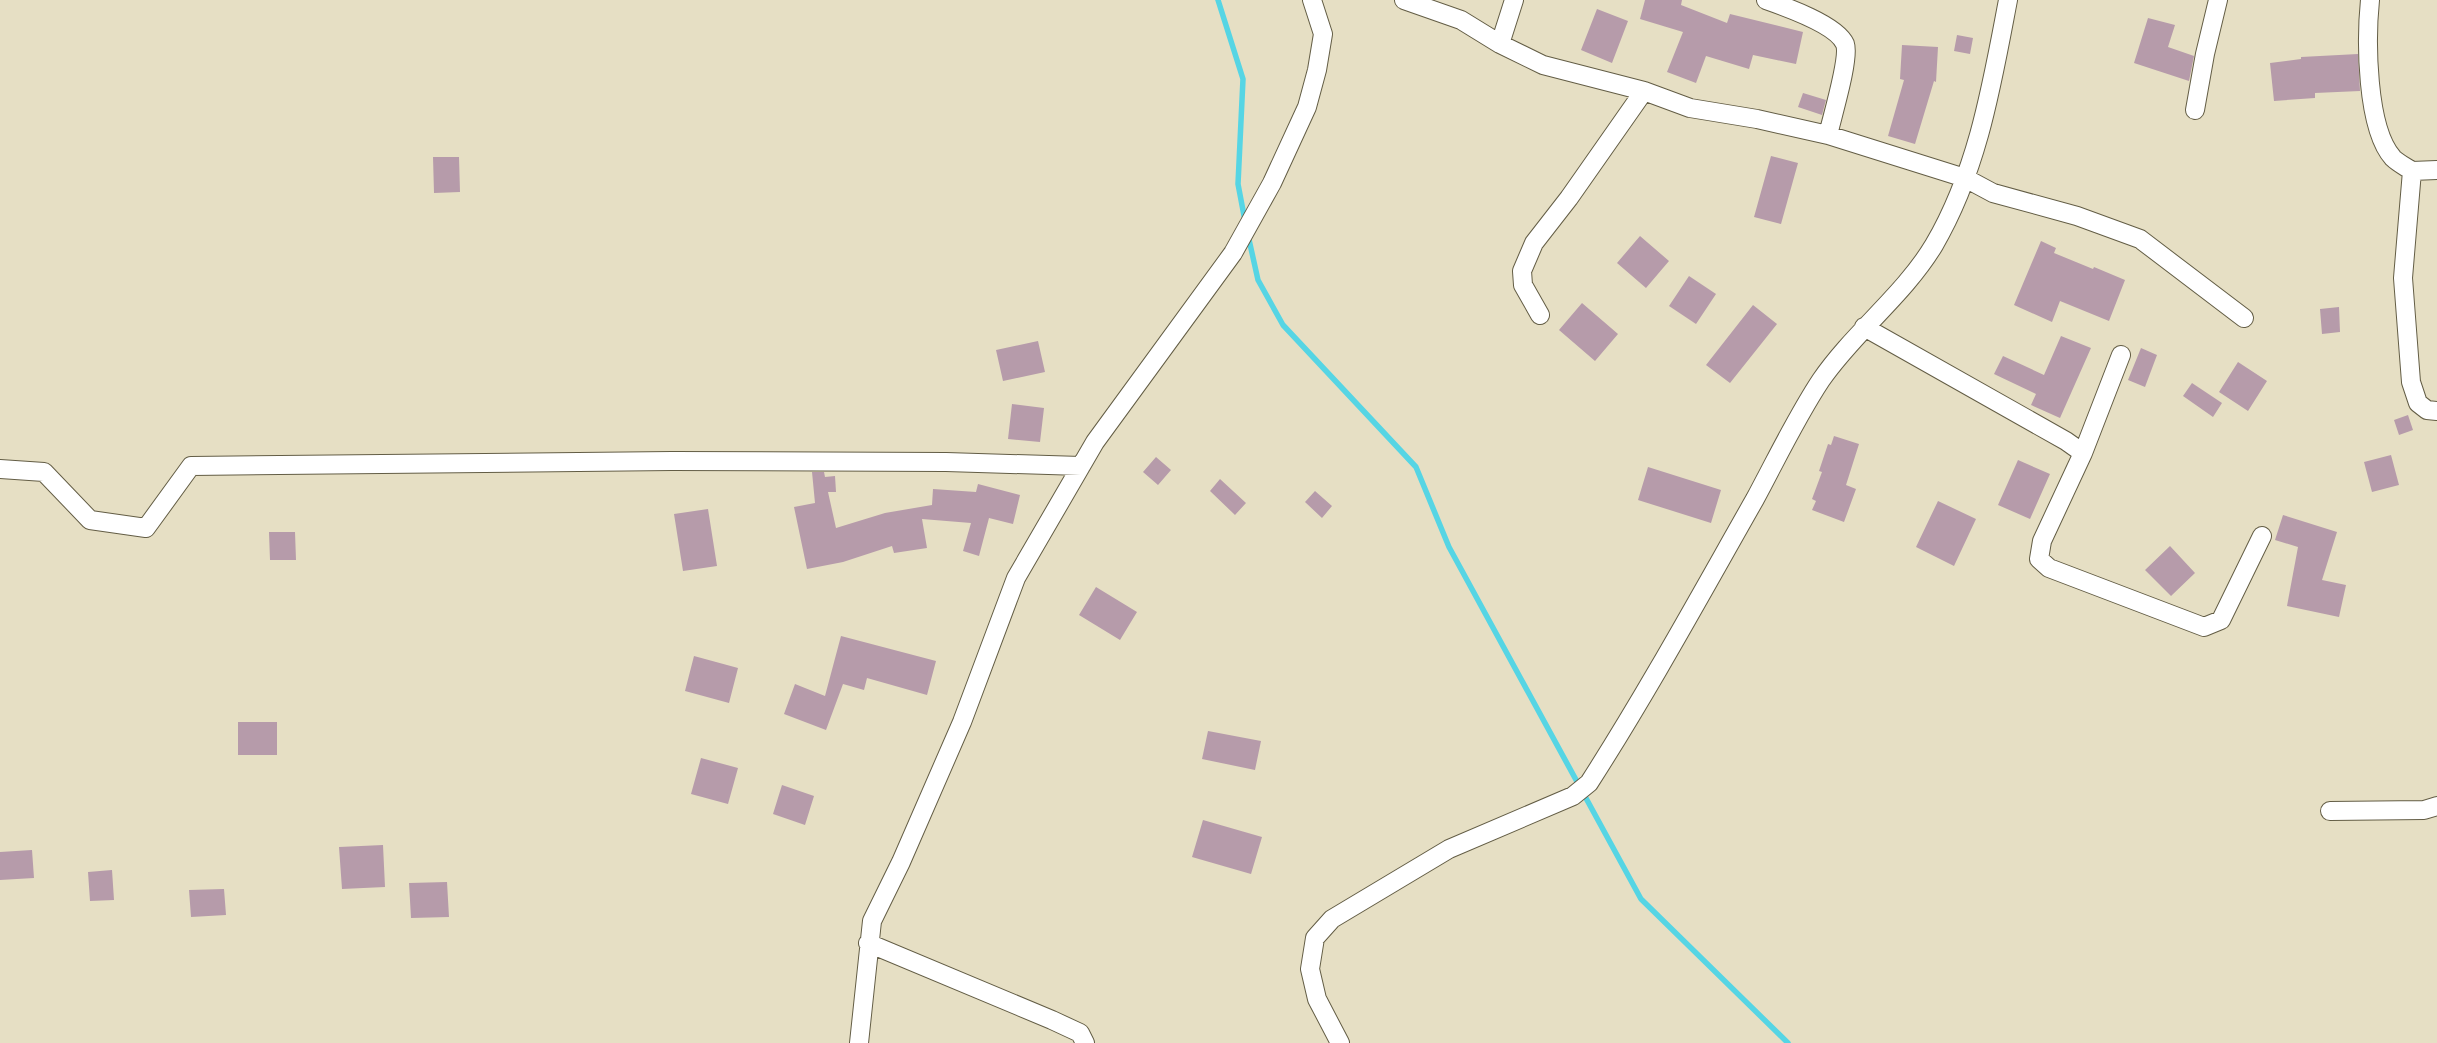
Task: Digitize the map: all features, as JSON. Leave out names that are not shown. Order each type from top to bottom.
[{"type":"street","points":[[859,1043],[868,943],[872,921],[901,862],[962,722],[1016,578],[1095,442],[1233,252],[1272,184],[1307,106],[1317,70],[1323,34],[1312,0]]},
{"type":"street","points":[[1404,0],[1461,20],[1500,44],[1543,65],[1644,91],[1690,108],[1758,119],[1828,134],[1966,178],[1993,193],[2077,216],[2140,239],[2244,318]]},
{"type":"street","points":[[1500,44],[1514,0]]},
{"type":"street","points":[[1766,0],[1830,27],[1840,35],[1846,46],[1845,59],[1828,134]]},
{"type":"street","points":[[1340,1043],[1317,998],[1312,983],[1310,968],[1315,938],[1332,919],[1449,849],[1573,796],[1589,783],[1691,612],[1821,380],[1864,328],[1908,280],[1934,245],[1966,178],[1979,137],[1990,94],[2008,0]]},
{"type":"street","points":[[2196,110],[2205,54],[2218,0]]},
{"type":"street","points":[[2370,0],[2368,24],[2371,100],[2380,131],[2393,157],[2412,172],[2437,170]]},
{"type":"street","points":[[1540,315],[1524,285],[1522,272],[1534,243],[1569,198],[1644,91]]},
{"type":"street","points":[[2412,172],[2403,278],[2410,382],[2418,403],[2426,410],[2437,411]]},
{"type":"street","points":[[1864,328],[2058,436],[2084,453]]},
{"type":"street","points":[[2121,355],[2084,453],[2042,541],[2039,559],[2049,568],[2204,627],[2221,620],[2262,536]]},
{"type":"street","points":[[0,469],[44,472],[90,520],[146,528],[191,466],[672,461],[946,462],[1081,466]]},
{"type":"street","points":[[2330,811],[2424,810],[2437,806]]},
{"type":"street","points":[[868,943],[1052,1020],[1080,1034],[1085,1043]]},
{"type":"building","points":[[1645,0],[1682,0],[1681,5],[1727,23],[1730,14],[1803,32],[1796,64],[1753,55],[1749,69],[1706,56],[1696,83],[1667,72],[1683,32],[1640,19]]},
{"type":"building","points":[[1597,9],[1628,21],[1612,63],[1581,50]]},
{"type":"building","points":[[2148,18],[2175,25],[2168,47],[2194,56],[2189,81],[2134,63]]},
{"type":"building","points":[[1957,35],[1973,38],[1970,54],[1954,51]]},
{"type":"building","points":[[1902,45],[1938,47],[1936,82],[1934,81],[1915,144],[1888,136],[1904,80],[1900,79]]},
{"type":"building","points":[[2358,54],[2360,91],[2315,93],[2315,98],[2274,101],[2270,63],[2301,59],[2301,57]]},
{"type":"building","points":[[1803,93],[1826,100],[1822,115],[1798,107]]},
{"type":"building","points":[[1771,156],[1798,163],[1781,224],[1754,217]]},
{"type":"building","points":[[433,157],[459,157],[460,192],[434,193]]},
{"type":"building","points":[[1640,236],[1669,261],[1646,288],[1617,263]]},
{"type":"building","points":[[2041,241],[2056,248],[2054,253],[2125,280],[2109,321],[2060,301],[2052,322],[2014,305]]},
{"type":"building","points":[[1689,276],[1716,294],[1696,324],[1669,306]]},
{"type":"building","points":[[1582,303],[1618,334],[1595,361],[1559,330]]},
{"type":"building","points":[[1753,305],[1777,324],[1730,383],[1706,365]]},
{"type":"building","points":[[2339,307],[2340,332],[2322,334],[2320,309]]},
{"type":"building","points":[[2061,336],[2091,348],[2060,418],[2031,405],[2036,394],[1994,374],[2003,356],[2044,375]]},
{"type":"building","points":[[1038,341],[1045,372],[1003,381],[996,350]]},
{"type":"building","points":[[2141,348],[2157,355],[2145,387],[2128,380]]},
{"type":"building","points":[[2238,362],[2267,381],[2248,411],[2219,392]]},
{"type":"building","points":[[2192,383],[2222,403],[2213,417],[2183,396]]},
{"type":"building","points":[[1012,404],[1044,408],[1040,442],[1008,439]]},
{"type":"building","points":[[2408,415],[2413,430],[2399,435],[2394,420]]},
{"type":"building","points":[[1834,436],[1859,444],[1846,485],[1856,489],[1844,522],[1812,510],[1816,501],[1812,499],[1822,472],[1819,471],[1828,444],[1831,445]]},
{"type":"building","points":[[2391,455],[2399,485],[2372,492],[2364,462]]},
{"type":"building","points":[[1156,457],[1171,470],[1158,485],[1143,472]]},
{"type":"building","points":[[2018,460],[2050,474],[2030,519],[1998,505]]},
{"type":"building","points":[[1648,467],[1721,490],[1711,523],[1638,500]]},
{"type":"building","points":[[812,472],[824,472],[825,477],[835,476],[836,492],[828,492],[836,528],[885,513],[932,505],[933,489],[976,492],[978,484],[1020,495],[1013,524],[989,518],[979,556],[963,551],[971,523],[922,519],[927,548],[894,553],[892,546],[843,562],[807,569],[794,507],[815,503]]},
{"type":"building","points":[[1220,479],[1246,503],[1235,515],[1210,491]]},
{"type":"building","points":[[1315,491],[1332,506],[1322,518],[1305,502]]},
{"type":"building","points":[[1938,501],[1976,519],[1954,566],[1916,547]]},
{"type":"building","points":[[708,509],[717,566],[683,571],[674,514]]},
{"type":"building","points":[[2283,515],[2337,532],[2322,580],[2346,585],[2339,617],[2287,606],[2298,547],[2275,540]]},
{"type":"building","points":[[269,532],[295,532],[296,560],[270,560]]},
{"type":"building","points":[[2170,546],[2195,573],[2171,596],[2145,570]]},
{"type":"building","points":[[1096,587],[1137,612],[1120,640],[1079,615]]},
{"type":"building","points":[[841,636],[936,661],[927,695],[867,678],[864,690],[843,684],[826,730],[784,714],[795,684],[825,696]]},
{"type":"building","points":[[694,656],[738,668],[729,703],[685,691]]},
{"type":"building","points":[[238,722],[277,722],[277,755],[238,755]]},
{"type":"building","points":[[1208,731],[1261,741],[1255,770],[1202,759]]},
{"type":"building","points":[[701,758],[738,768],[728,804],[691,794]]},
{"type":"building","points":[[782,785],[814,796],[805,825],[773,814]]},
{"type":"building","points":[[1203,820],[1262,837],[1251,874],[1192,857]]},
{"type":"building","points":[[383,845],[385,887],[342,889],[339,847]]},
{"type":"building","points":[[32,850],[34,878],[0,880],[0,852]]},
{"type":"building","points":[[112,870],[114,900],[90,901],[88,872]]},
{"type":"building","points":[[447,882],[449,917],[411,918],[409,883]]},
{"type":"building","points":[[224,889],[226,915],[191,917],[189,890]]},
{"type":"waterway","points":[[1218,0],[1243,79],[1238,184],[1245,221]]},
{"type":"waterway","points":[[1248,235],[1258,280],[1283,325],[1416,467],[1449,547],[1641,899],[1788,1043]]}]
